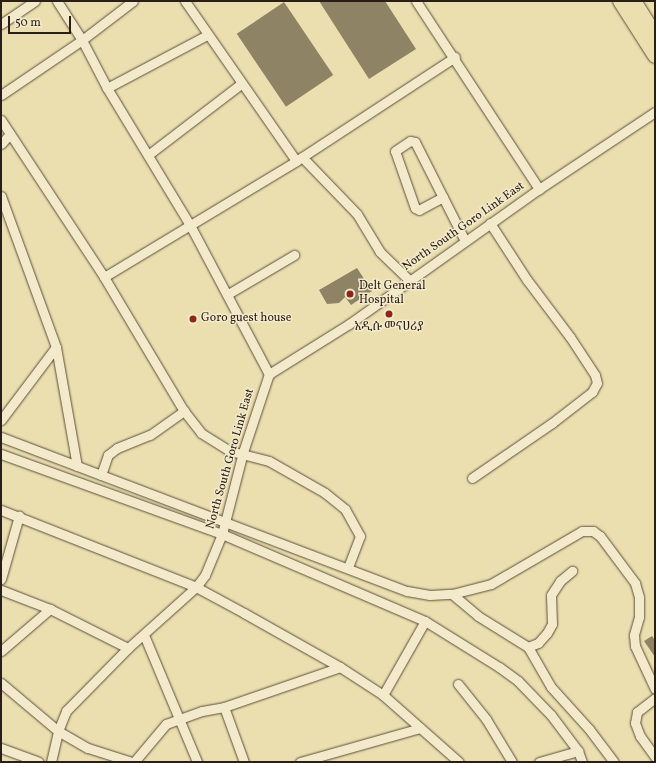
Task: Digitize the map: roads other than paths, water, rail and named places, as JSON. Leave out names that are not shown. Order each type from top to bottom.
[{"type":"main road","points":[[628,3],[655,34]]},
{"type":"main road","points":[[628,3],[655,56]]},
{"type":"street","points":[[1,24],[35,1]]},
{"type":"street","points":[[57,1],[82,40],[107,88],[190,225],[228,294],[269,374]]},
{"type":"street","points":[[1,95],[82,40],[132,1]]},
{"type":"street","points":[[185,1],[241,84],[299,159],[357,214],[380,252],[409,280]]},
{"type":"street","points":[[416,1],[539,189]]},
{"type":"street","points":[[107,88],[207,35]]},
{"type":"street","points":[[104,277],[299,159],[454,57]]},
{"type":"street","points":[[148,155],[241,84]]},
{"type":"street","name":"North South Goro Link East","points":[[51,762],[58,731],[66,711],[128,648],[196,587],[212,563],[222,534],[242,452],[269,374],[349,324],[539,189],[655,112]]},
{"type":"street","points":[[1,120],[104,277],[184,411],[201,433],[214,443],[230,451],[242,452],[269,461],[342,505],[353,519],[360,536],[348,568]]},
{"type":"street","points":[[1,144],[10,134]]},
{"type":"street","points":[[443,198],[419,210],[415,208],[395,151],[414,140],[465,241]]},
{"type":"street","points":[[1,196],[3,210],[56,347],[77,466]]},
{"type":"street","points":[[472,478],[552,423],[592,392],[597,383],[595,375],[570,337],[527,280],[490,223]]},
{"type":"street","points":[[228,294],[294,255]]},
{"type":"street","points":[[1,420],[56,347]]},
{"type":"street","points":[[101,475],[108,455],[117,448],[150,435],[184,411]]},
{"type":"street","points":[[1,437],[407,591],[430,595],[452,594],[491,584],[582,531],[593,530],[600,536],[635,583],[639,610],[634,635],[635,646],[655,689]]},
{"type":"street","points":[[1,454],[222,534],[425,621],[518,681],[551,716],[578,751],[582,762]]},
{"type":"street","points":[[1,510],[196,587],[340,667],[383,695],[459,762]]},
{"type":"street","points":[[1,579],[19,516]]},
{"type":"street","points":[[528,647],[538,643],[547,633],[552,624],[551,595],[560,581],[572,571]]},
{"type":"street","points":[[1,590],[50,610],[128,648]]},
{"type":"street","points":[[452,594],[483,620],[528,647],[551,687],[589,729],[614,762]]},
{"type":"street","points":[[1,651],[50,610]]},
{"type":"street","points":[[383,695],[425,621]]},
{"type":"street","points":[[144,635],[180,718],[197,762]]},
{"type":"street","points":[[1,684],[58,731],[88,748],[133,762],[166,724],[180,718],[224,707],[340,667]]},
{"type":"street","points":[[458,684],[486,718],[512,762]]},
{"type":"street","points":[[655,698],[637,712],[635,723],[640,736],[655,757]]},
{"type":"street","points":[[224,707],[244,762]]},
{"type":"street","points":[[305,761],[420,728]]},
{"type":"street","points":[[2,749],[40,762]]},
{"type":"street","points":[[539,762],[578,751]]},
{"type":"place","name":"Delt General Hospital","points":[[350,294]]},
{"type":"place","name":"አዲሱ መናሀሪያ","points":[[389,314]]},
{"type":"place","name":"Goro guest house","points":[[193,319]]}]
